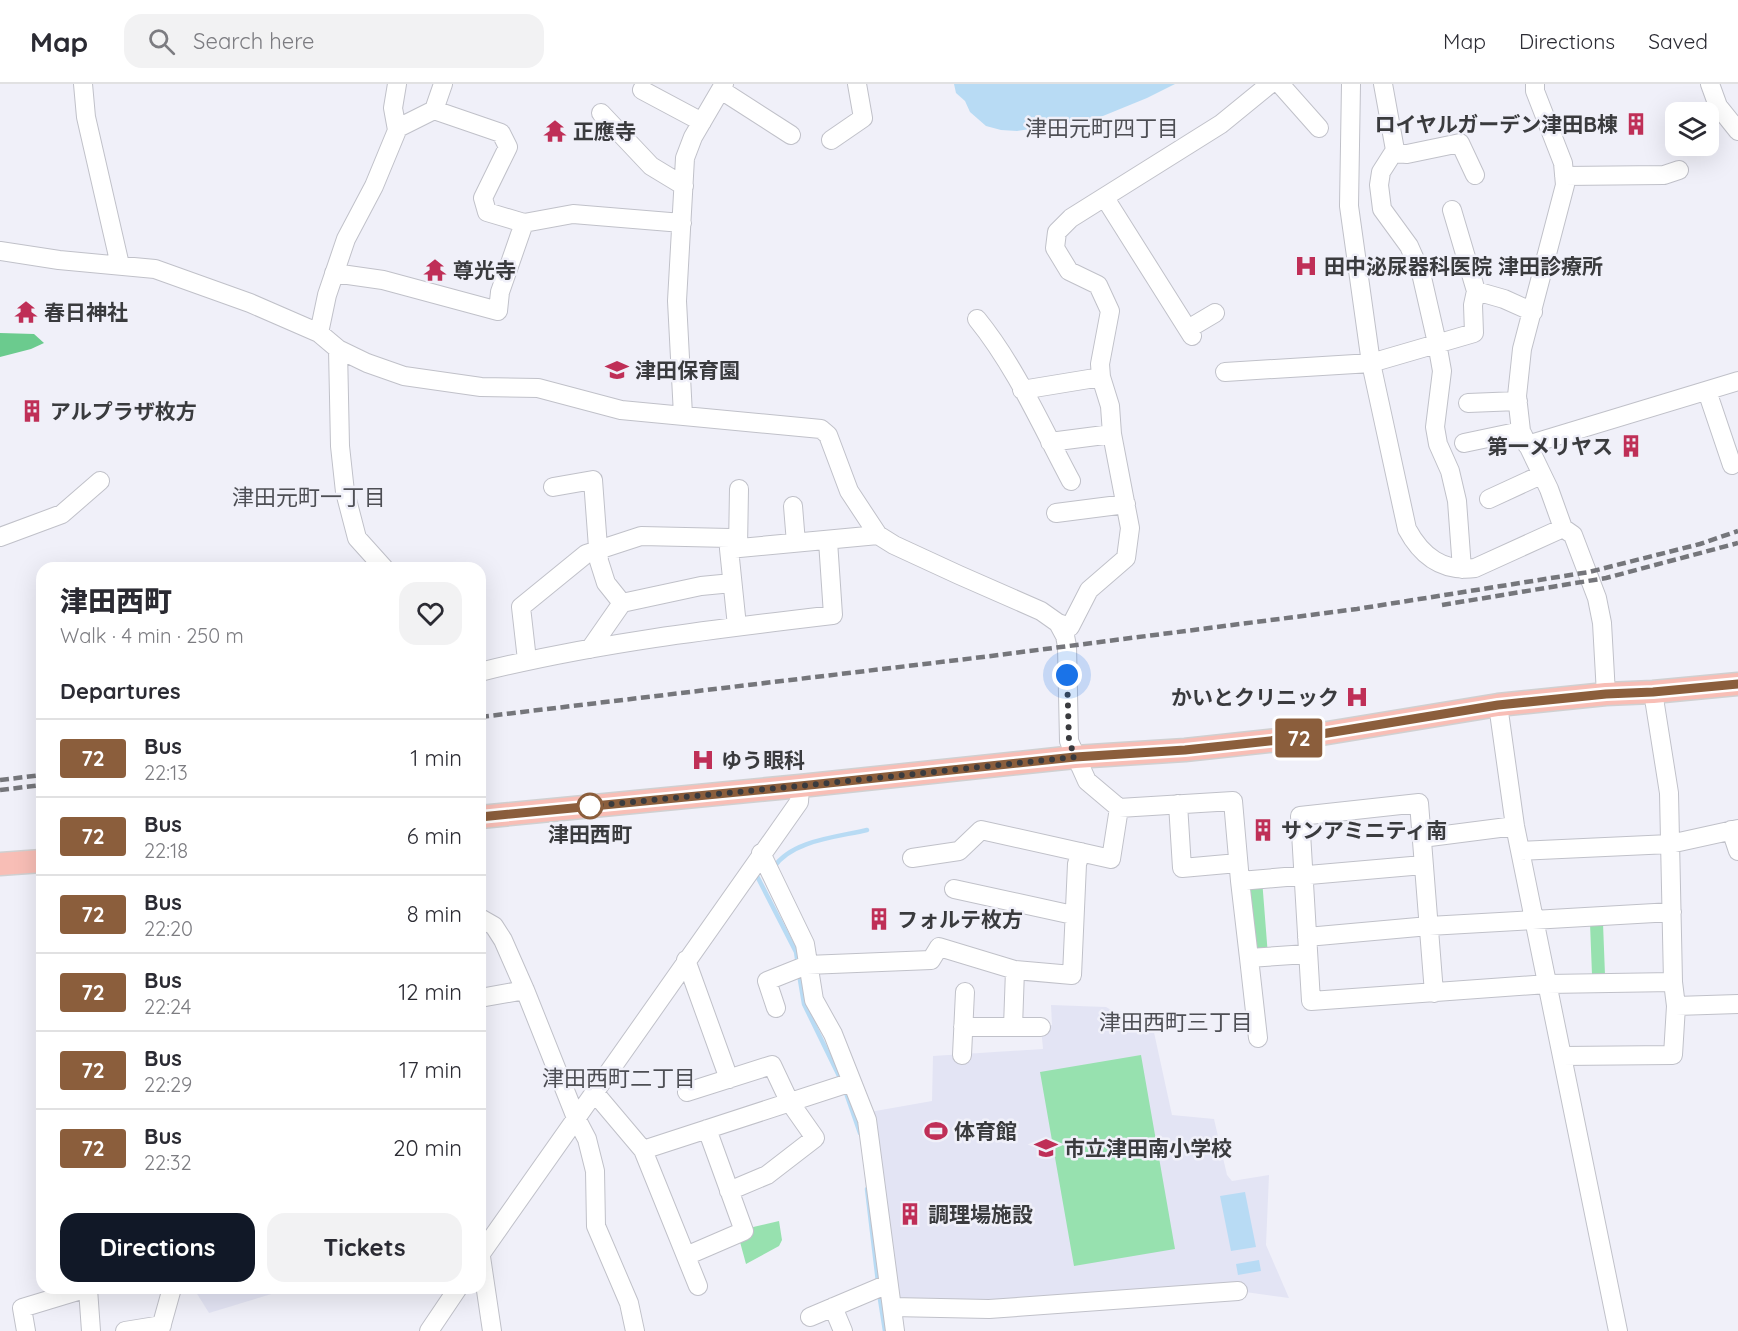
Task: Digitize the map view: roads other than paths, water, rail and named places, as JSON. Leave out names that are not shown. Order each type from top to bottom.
[{"type":"main road","points":[[486,816],[1075,757],[1185,750],[1297,738],[1498,705],[1738,684]]},
{"type":"main road","points":[[0,864],[36,861]]},
{"type":"street","points":[[83,84],[86,117],[120,265]]},
{"type":"street","points":[[397,84],[393,108],[397,130]]},
{"type":"street","points":[[319,333],[334,273],[346,239],[374,186],[397,130],[434,110],[443,84]]},
{"type":"street","points":[[831,140],[863,118],[857,84]]},
{"type":"street","points":[[0,250],[58,260],[155,269],[250,303],[319,333],[338,349],[367,363],[404,376],[490,388],[538,388],[621,410],[821,429],[828,435],[849,491],[878,535],[894,545],[1041,611],[1058,623],[1070,627],[1089,590],[1126,558],[1130,528],[1112,434],[1110,406],[1101,377],[1100,364],[1110,311],[1098,285],[1069,271],[1055,248],[1057,232],[1071,218],[1221,124],[1270,84]]},
{"type":"street","points":[[1280,84],[1319,128]]},
{"type":"street","points":[[1351,84],[1349,206],[1371,363],[1407,529],[1415,544],[1426,556],[1438,564],[1462,569],[1475,568],[1563,528]]},
{"type":"street","points":[[1383,84],[1395,150],[1381,172],[1379,185],[1382,209],[1409,246],[1421,273],[1437,343],[1442,371],[1435,427],[1438,444],[1450,471],[1457,501],[1462,569]]},
{"type":"street","points":[[1535,84],[1534,91],[1563,163],[1565,185],[1522,349],[1518,401],[1524,438],[1549,489],[1563,528],[1573,535],[1597,598],[1602,623],[1606,694]]},
{"type":"street","points":[[1710,84],[1718,106],[1738,131]]},
{"type":"street","points":[[683,415],[677,301],[685,158],[693,137],[722,87],[791,135]]},
{"type":"street","points":[[642,90],[702,122]]},
{"type":"street","points":[[434,110],[501,133],[508,147],[483,198],[487,212],[524,223],[573,214],[682,223]]},
{"type":"street","points":[[601,113],[651,166],[684,186]]},
{"type":"street","points":[[1394,153],[1407,154],[1460,143],[1475,175]]},
{"type":"street","points":[[1564,176],[1664,175],[1679,170]]},
{"type":"street","points":[[1105,198],[1190,332],[1215,313]]},
{"type":"street","points":[[1225,372],[1371,363],[1474,333],[1473,305],[1476,291],[1452,210]]},
{"type":"street","points":[[334,273],[383,280],[498,311],[500,292],[524,223]]},
{"type":"street","points":[[1476,291],[1504,299],[1533,312]]},
{"type":"street","points":[[977,319],[989,333],[1071,481]]},
{"type":"street","points":[[338,349],[340,446],[345,492],[357,538],[372,562]]},
{"type":"street","points":[[1022,390],[1101,377]]},
{"type":"street","points":[[1464,443],[1524,438],[1738,381]]},
{"type":"street","points":[[1707,391],[1732,465]]},
{"type":"street","points":[[1468,403],[1518,401]]},
{"type":"street","points":[[1050,442],[1112,434]]},
{"type":"street","points":[[1489,499],[1541,475]]},
{"type":"street","points":[[553,487],[593,480],[599,561],[606,583],[622,603]]},
{"type":"street","points":[[0,537],[62,514],[100,481]]},
{"type":"street","points":[[737,626],[732,583],[739,489]]},
{"type":"street","points":[[1056,513],[1126,504]]},
{"type":"street","points":[[792,506],[796,543]]},
{"type":"street","points":[[734,548],[878,535]]},
{"type":"street","points":[[527,660],[521,607],[586,554],[641,536],[729,538],[734,548]]},
{"type":"street","points":[[486,670],[527,660],[590,649],[737,626],[833,615],[828,541]]},
{"type":"street","points":[[590,649],[622,603],[701,586],[732,583]]},
{"type":"street","points":[[1058,623],[1067,646],[1069,741],[1087,781],[1119,808],[1233,801],[1258,1038]]},
{"type":"street","points":[[1562,1056],[1673,1055],[1676,1006],[1673,982],[1669,794],[1653,692]]},
{"type":"street","points":[[1498,705],[1515,826],[1618,1331]]},
{"type":"street","points":[[486,1246],[799,802],[800,786]]},
{"type":"street","points":[[1434,993],[1419,803],[1300,816],[1311,1001],[1434,993],[1547,984],[1673,982]]},
{"type":"street","points":[[1178,804],[1182,868],[1304,875],[1424,865]]},
{"type":"street","points":[[912,858],[959,851],[981,830],[1111,859],[1119,808]]},
{"type":"street","points":[[1422,838],[1515,826]]},
{"type":"street","points":[[1520,851],[1670,844],[1735,830],[1738,851]]},
{"type":"street","points":[[776,1008],[767,981],[799,968],[931,960],[939,947],[1015,970],[1072,975],[1077,864],[1082,852]]},
{"type":"street","points":[[761,853],[805,944],[799,968],[833,1034],[842,1085],[867,1120],[881,1287],[891,1307],[895,1331]]},
{"type":"street","points":[[954,889],[1073,915]]},
{"type":"street","points":[[1249,958],[1307,945],[1429,926],[1672,912]]},
{"type":"street","points":[[486,921],[494,926],[503,940],[587,1140],[595,1171],[596,1226],[629,1303],[635,1331]]},
{"type":"street","points":[[686,960],[729,1079]]},
{"type":"street","points":[[1013,1027],[1015,970]]},
{"type":"street","points":[[486,997],[525,990]]},
{"type":"street","points":[[962,1055],[965,992]]},
{"type":"street","points":[[1676,1006],[1738,1004]]},
{"type":"street","points":[[963,1027],[1041,1027]]},
{"type":"street","points":[[687,1092],[772,1065],[789,1101],[815,1138],[767,1175],[729,1191]]},
{"type":"street","points":[[643,1150],[842,1085]]},
{"type":"street","points":[[594,1092],[643,1150],[698,1286]]},
{"type":"street","points":[[686,1256],[744,1231],[707,1129]]},
{"type":"street","points":[[810,1317],[881,1287]]},
{"type":"street","points":[[891,1307],[989,1309],[1238,1291]]},
{"type":"street","points":[[486,1293],[492,1331]]},
{"type":"street","points":[[26,1331],[22,1308],[71,1294]]},
{"type":"street","points":[[88,1294],[91,1331]]},
{"type":"street","points":[[125,1331],[161,1328],[170,1294]]},
{"type":"street","points":[[429,1331],[454,1294]]},
{"type":"street","points":[[833,1307],[843,1331]]},
{"type":"water","points":[[954,84],[1175,84],[1098,118],[1017,131],[986,126],[970,112],[965,101],[956,93]]},
{"type":"water","points":[[1245,1192],[1256,1247],[1231,1251],[1220,1196]]},
{"type":"water","points":[[1259,1260],[1261,1271],[1238,1275],[1236,1264]]},
{"type":"waterway","points":[[774,867],[782,858],[804,845],[867,830]]},
{"type":"waterway","points":[[757,876],[796,952],[798,965]]},
{"type":"waterway","points":[[799,974],[804,1004],[842,1082]]},
{"type":"waterway","points":[[845,1090],[860,1133]]},
{"type":"waterway","points":[[867,1189],[878,1282]]},
{"type":"waterway","points":[[879,1293],[885,1331]]},
{"type":"railway","points":[[486,716],[983,657],[1357,609],[1589,572],[1700,544],[1738,531]]},
{"type":"railway","points":[[1442,605],[1606,578],[1738,543]]},
{"type":"railway","points":[[0,780],[36,776]]},
{"type":"railway","points":[[0,790],[36,786]]},
{"type":"place","name":"ロイヤルガーデン津田B棟","points":[[1636,124]]},
{"type":"place","name":"正應寺","points":[[555,131]]},
{"type":"place","name":"田中泌尿器科医院 津田診療所","points":[[1306,266]]},
{"type":"place","name":"尊光寺","points":[[435,270]]},
{"type":"place","name":"春日神社","points":[[26,312]]},
{"type":"place","name":"津田保育園","points":[[617,370]]},
{"type":"place","name":"アルプラザ枚方","points":[[32,411]]},
{"type":"place","name":"第一メリヤス","points":[[1631,446]]},
{"type":"place","name":"かいとクリニック","points":[[1357,697]]},
{"type":"place","name":"ゆう眼科","points":[[703,760]]},
{"type":"place","name":"津田西町","points":[[590,806]]},
{"type":"place","name":"サンアミニティ南","points":[[1263,830]]},
{"type":"place","name":"フォルテ枚方","points":[[879,919]]},
{"type":"place","name":"体育館","points":[[936,1131]]},
{"type":"place","name":"市立津田南小学校","points":[[1046,1148]]},
{"type":"place","name":"調理場施設","points":[[910,1214]]},
{"type":"district","name":"津田元町四丁目","points":[[1102,128]]},
{"type":"district","name":"津田元町一丁目","points":[[309,497]]},
{"type":"district","name":"津田西町三丁目","points":[[1176,1022]]},
{"type":"district","name":"津田西町二丁目","points":[[619,1078]]}]
